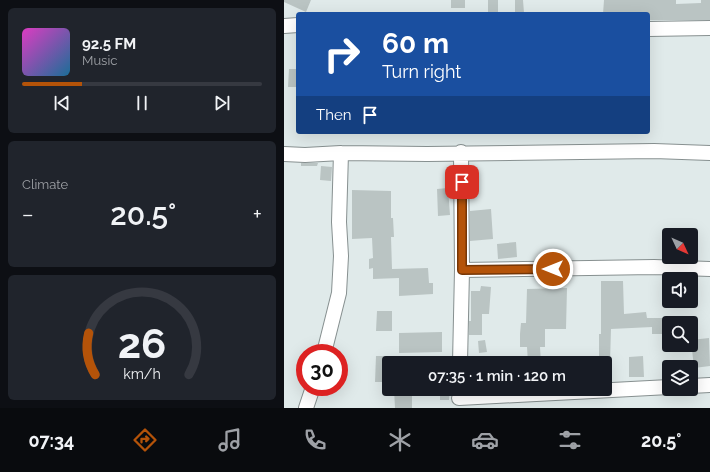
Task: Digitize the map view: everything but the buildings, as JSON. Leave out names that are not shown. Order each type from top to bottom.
[{"type":"street","points":[[284,26],[296,26]]},
{"type":"street","points":[[650,29],[710,28]]},
{"type":"street","points":[[284,154],[654,151],[710,153]]},
{"type":"street","points":[[460,356],[462,270],[461,152]]},
{"type":"street","points":[[326,344],[339,293],[341,256],[339,222],[341,153]]},
{"type":"street","points":[[462,270],[654,268],[710,269]]},
{"type":"street","points":[[698,386],[710,385]]},
{"type":"street","points":[[459,398],[662,387]]},
{"type":"street","points":[[306,408],[310,396]]},
{"type":"route","points":[[462,182],[462,270],[553,269]]}]
